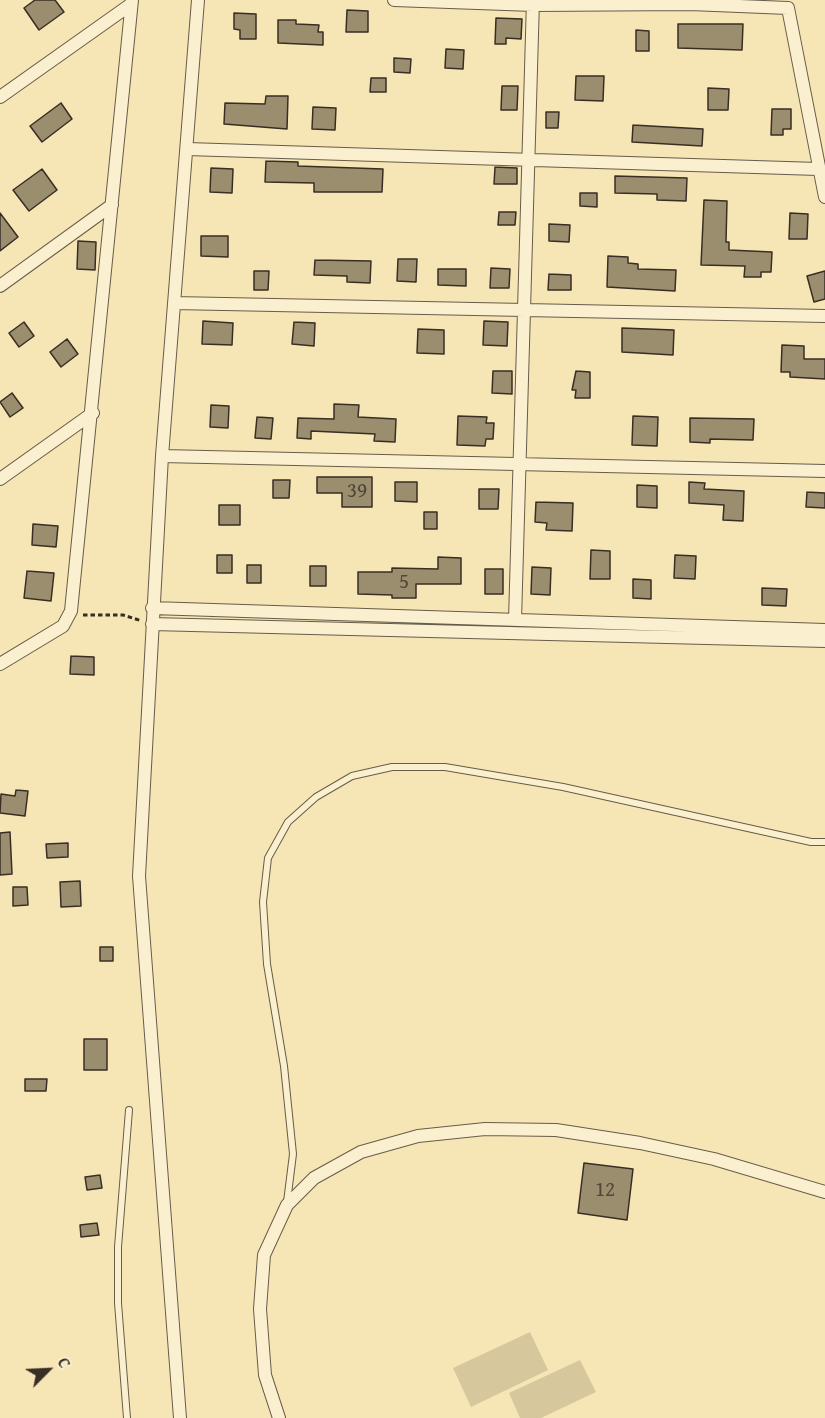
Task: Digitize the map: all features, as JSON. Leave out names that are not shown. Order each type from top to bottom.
[{"type":"street","points":[[180,1418],[139,876],[162,456],[198,0]]},
{"type":"street","points":[[394,0],[533,3],[690,2],[788,8],[825,197]]},
{"type":"street","points":[[0,97],[131,2]]},
{"type":"street","points":[[0,664],[65,623],[69,618],[75,588],[131,2]]},
{"type":"street","points":[[515,620],[522,310],[533,3]]},
{"type":"street","points":[[187,148],[818,169]]},
{"type":"street","points":[[0,286],[112,205]]},
{"type":"street","points":[[174,303],[825,316]]},
{"type":"street","points":[[0,479],[93,413]]},
{"type":"street","points":[[162,456],[518,466],[825,471]]},
{"type":"street","points":[[152,608],[825,630]]},
{"type":"street","points":[[152,624],[825,641]]},
{"type":"street","points":[[279,1418],[265,1375],[260,1309],[264,1255],[286,1205],[314,1178],[361,1152],[418,1136],[485,1129],[556,1130],[640,1143],[714,1159],[825,1192]]},
{"type":"lane","points":[[286,1205],[293,1154],[284,1066],[267,964],[263,902],[268,858],[288,822],[316,797],[352,776],[392,767],[445,767],[563,787],[800,840],[825,842]]},
{"type":"lane","points":[[127,1418],[118,1303],[118,1247],[129,1110]]},
{"type":"path","points":[[65,623],[83,615],[123,615],[152,624]]},
{"type":"shaded area","points":[[530,1332],[548,1370],[471,1407],[453,1368]]},
{"type":"shaded area","points":[[580,1360],[596,1392],[541,1418],[520,1418],[509,1393]]},
{"type":"building","points":[[35,0],[55,0],[64,12],[39,30],[24,8]]},
{"type":"building","points":[[347,10],[368,11],[368,32],[346,32]]},
{"type":"building","points":[[234,13],[256,14],[256,39],[240,39],[240,30],[234,29]]},
{"type":"building","points":[[496,18],[522,19],[521,39],[506,38],[506,44],[495,44]]},
{"type":"building","points":[[278,20],[296,20],[296,24],[319,25],[318,32],[323,32],[323,45],[278,43]]},
{"type":"building","points":[[678,24],[743,24],[742,50],[678,48]]},
{"type":"building","points":[[636,30],[649,31],[649,51],[636,51]]},
{"type":"building","points":[[446,49],[464,50],[463,69],[445,68]]},
{"type":"building","points":[[394,58],[411,59],[410,73],[394,72]]},
{"type":"building","points":[[576,76],[604,76],[603,101],[575,100]]},
{"type":"building","points":[[371,78],[386,78],[386,92],[370,92]]},
{"type":"building","points":[[502,86],[518,86],[517,110],[501,110]]},
{"type":"building","points":[[708,88],[729,89],[728,110],[708,110]]},
{"type":"building","points":[[266,96],[288,96],[287,129],[224,124],[225,103],[265,104]]},
{"type":"building","points":[[61,103],[72,119],[42,142],[30,126]]},
{"type":"building","points":[[313,107],[336,108],[335,130],[312,129]]},
{"type":"building","points":[[772,109],[791,109],[791,129],[783,129],[783,135],[771,135]]},
{"type":"building","points":[[546,112],[559,112],[558,128],[546,128]]},
{"type":"building","points":[[633,125],[703,129],[702,146],[632,142]]},
{"type":"building","points":[[266,161],[298,162],[298,166],[383,169],[382,192],[314,192],[314,183],[265,182]]},
{"type":"building","points":[[495,167],[517,168],[517,184],[494,184]]},
{"type":"building","points":[[211,168],[233,169],[232,193],[210,192]]},
{"type":"building","points":[[42,169],[57,190],[29,211],[13,190]]},
{"type":"building","points":[[615,176],[687,178],[686,201],[657,200],[657,194],[615,193]]},
{"type":"building","points":[[580,193],[597,193],[597,207],[580,206]]},
{"type":"building","points":[[704,200],[727,201],[726,242],[729,242],[729,250],[772,252],[771,272],[761,272],[761,277],[744,277],[745,266],[701,265]]},
{"type":"building","points":[[499,212],[516,212],[515,225],[498,225]]},
{"type":"building","points":[[0,213],[18,237],[0,251]]},
{"type":"building","points":[[790,213],[808,214],[807,239],[789,239]]},
{"type":"building","points":[[549,224],[570,225],[569,242],[549,241]]},
{"type":"building","points":[[201,236],[228,236],[228,257],[201,256]]},
{"type":"building","points":[[78,241],[96,242],[95,270],[77,269]]},
{"type":"building","points":[[608,256],[628,257],[628,263],[638,264],[638,269],[676,270],[675,291],[607,287]]},
{"type":"building","points":[[398,259],[417,259],[416,282],[397,281]]},
{"type":"building","points":[[315,260],[371,261],[370,283],[347,282],[347,276],[314,275]]},
{"type":"building","points":[[491,268],[510,269],[509,288],[490,288]]},
{"type":"building","points":[[438,269],[466,269],[466,286],[438,285]]},
{"type":"building","points":[[254,271],[269,271],[268,290],[254,290]]},
{"type":"building","points":[[825,271],[825,299],[814,302],[807,276]]},
{"type":"building","points":[[549,274],[571,275],[571,290],[548,290]]},
{"type":"building","points":[[203,321],[233,323],[232,345],[202,344]]},
{"type":"building","points":[[484,321],[508,322],[507,346],[483,345]]},
{"type":"building","points":[[24,322],[34,336],[19,347],[9,333]]},
{"type":"building","points":[[294,322],[315,323],[314,346],[292,344]]},
{"type":"building","points":[[622,328],[674,330],[673,355],[622,352]]},
{"type":"building","points":[[418,329],[444,330],[444,354],[417,353]]},
{"type":"building","points":[[67,339],[78,354],[61,367],[50,352]]},
{"type":"building","points":[[782,345],[804,346],[804,359],[825,359],[825,379],[790,377],[790,372],[781,372]]},
{"type":"building","points":[[493,371],[512,371],[512,394],[492,393]]},
{"type":"building","points":[[576,371],[590,372],[590,398],[575,398],[576,390],[572,390]]},
{"type":"building","points":[[12,393],[23,408],[10,417],[0,402]]},
{"type":"building","points":[[334,404],[359,405],[358,417],[396,419],[395,442],[374,441],[375,434],[311,431],[311,439],[297,438],[298,418],[334,419]]},
{"type":"building","points":[[211,405],[229,406],[228,428],[210,427]]},
{"type":"building","points":[[458,416],[487,417],[486,423],[494,423],[493,439],[486,439],[485,446],[457,445]]},
{"type":"building","points":[[633,416],[658,417],[657,446],[632,445]]},
{"type":"building","points":[[257,417],[273,418],[271,439],[255,438]]},
{"type":"building","points":[[690,418],[754,419],[753,440],[710,439],[710,443],[690,442]]},
{"type":"building","points":[[317,477],[372,477],[372,507],[342,507],[342,493],[317,493]]},
{"type":"building","points":[[273,480],[290,480],[289,498],[273,498]]},
{"type":"building","points":[[395,482],[417,482],[417,502],[395,501]]},
{"type":"building","points":[[689,482],[705,483],[704,489],[744,491],[743,521],[723,520],[724,505],[689,503]]},
{"type":"building","points":[[637,485],[657,486],[657,508],[637,507]]},
{"type":"building","points":[[479,489],[499,489],[498,509],[479,509]]},
{"type":"building","points":[[807,492],[825,493],[825,508],[806,507]]},
{"type":"building","points":[[536,502],[573,503],[572,531],[546,530],[547,523],[535,522]]},
{"type":"building","points":[[219,505],[240,505],[240,525],[219,525]]},
{"type":"building","points":[[424,512],[437,512],[437,529],[424,529]]},
{"type":"building","points":[[33,524],[58,526],[56,547],[32,545]]},
{"type":"building","points":[[591,550],[610,551],[610,579],[590,579]]},
{"type":"building","points":[[217,555],[232,555],[232,573],[217,573]]},
{"type":"building","points":[[675,555],[696,556],[695,579],[674,578]]},
{"type":"building","points":[[438,557],[461,558],[461,584],[416,584],[416,598],[358,594],[358,572],[392,572],[392,568],[438,569]]},
{"type":"building","points":[[247,565],[261,565],[261,583],[247,583]]},
{"type":"building","points":[[310,566],[326,566],[326,586],[310,586]]},
{"type":"building","points":[[532,567],[551,568],[550,595],[531,594]]},
{"type":"building","points":[[485,569],[503,569],[503,594],[485,594]]},
{"type":"building","points":[[27,571],[54,573],[51,601],[24,598]]},
{"type":"building","points":[[633,579],[651,580],[651,599],[633,598]]},
{"type":"building","points":[[762,588],[787,589],[786,606],[762,605]]},
{"type":"building","points":[[71,656],[94,657],[94,675],[70,674]]},
{"type":"building","points":[[16,790],[28,791],[25,816],[0,813],[1,794],[15,796]]},
{"type":"building","points":[[10,832],[12,874],[0,875],[0,833]]},
{"type":"building","points":[[68,843],[68,857],[47,858],[46,844]]},
{"type":"building","points":[[80,881],[81,906],[61,907],[60,882]]},
{"type":"building","points":[[13,887],[27,887],[28,905],[13,906]]},
{"type":"building","points":[[100,947],[113,947],[113,961],[100,961]]},
{"type":"building","points":[[84,1039],[107,1039],[107,1070],[84,1070]]},
{"type":"building","points":[[25,1079],[47,1079],[46,1091],[25,1091]]},
{"type":"building","points":[[584,1163],[633,1169],[627,1220],[578,1213]]},
{"type":"building","points":[[100,1175],[102,1188],[87,1190],[85,1177]]},
{"type":"building","points":[[97,1223],[99,1235],[81,1237],[80,1225]]}]
